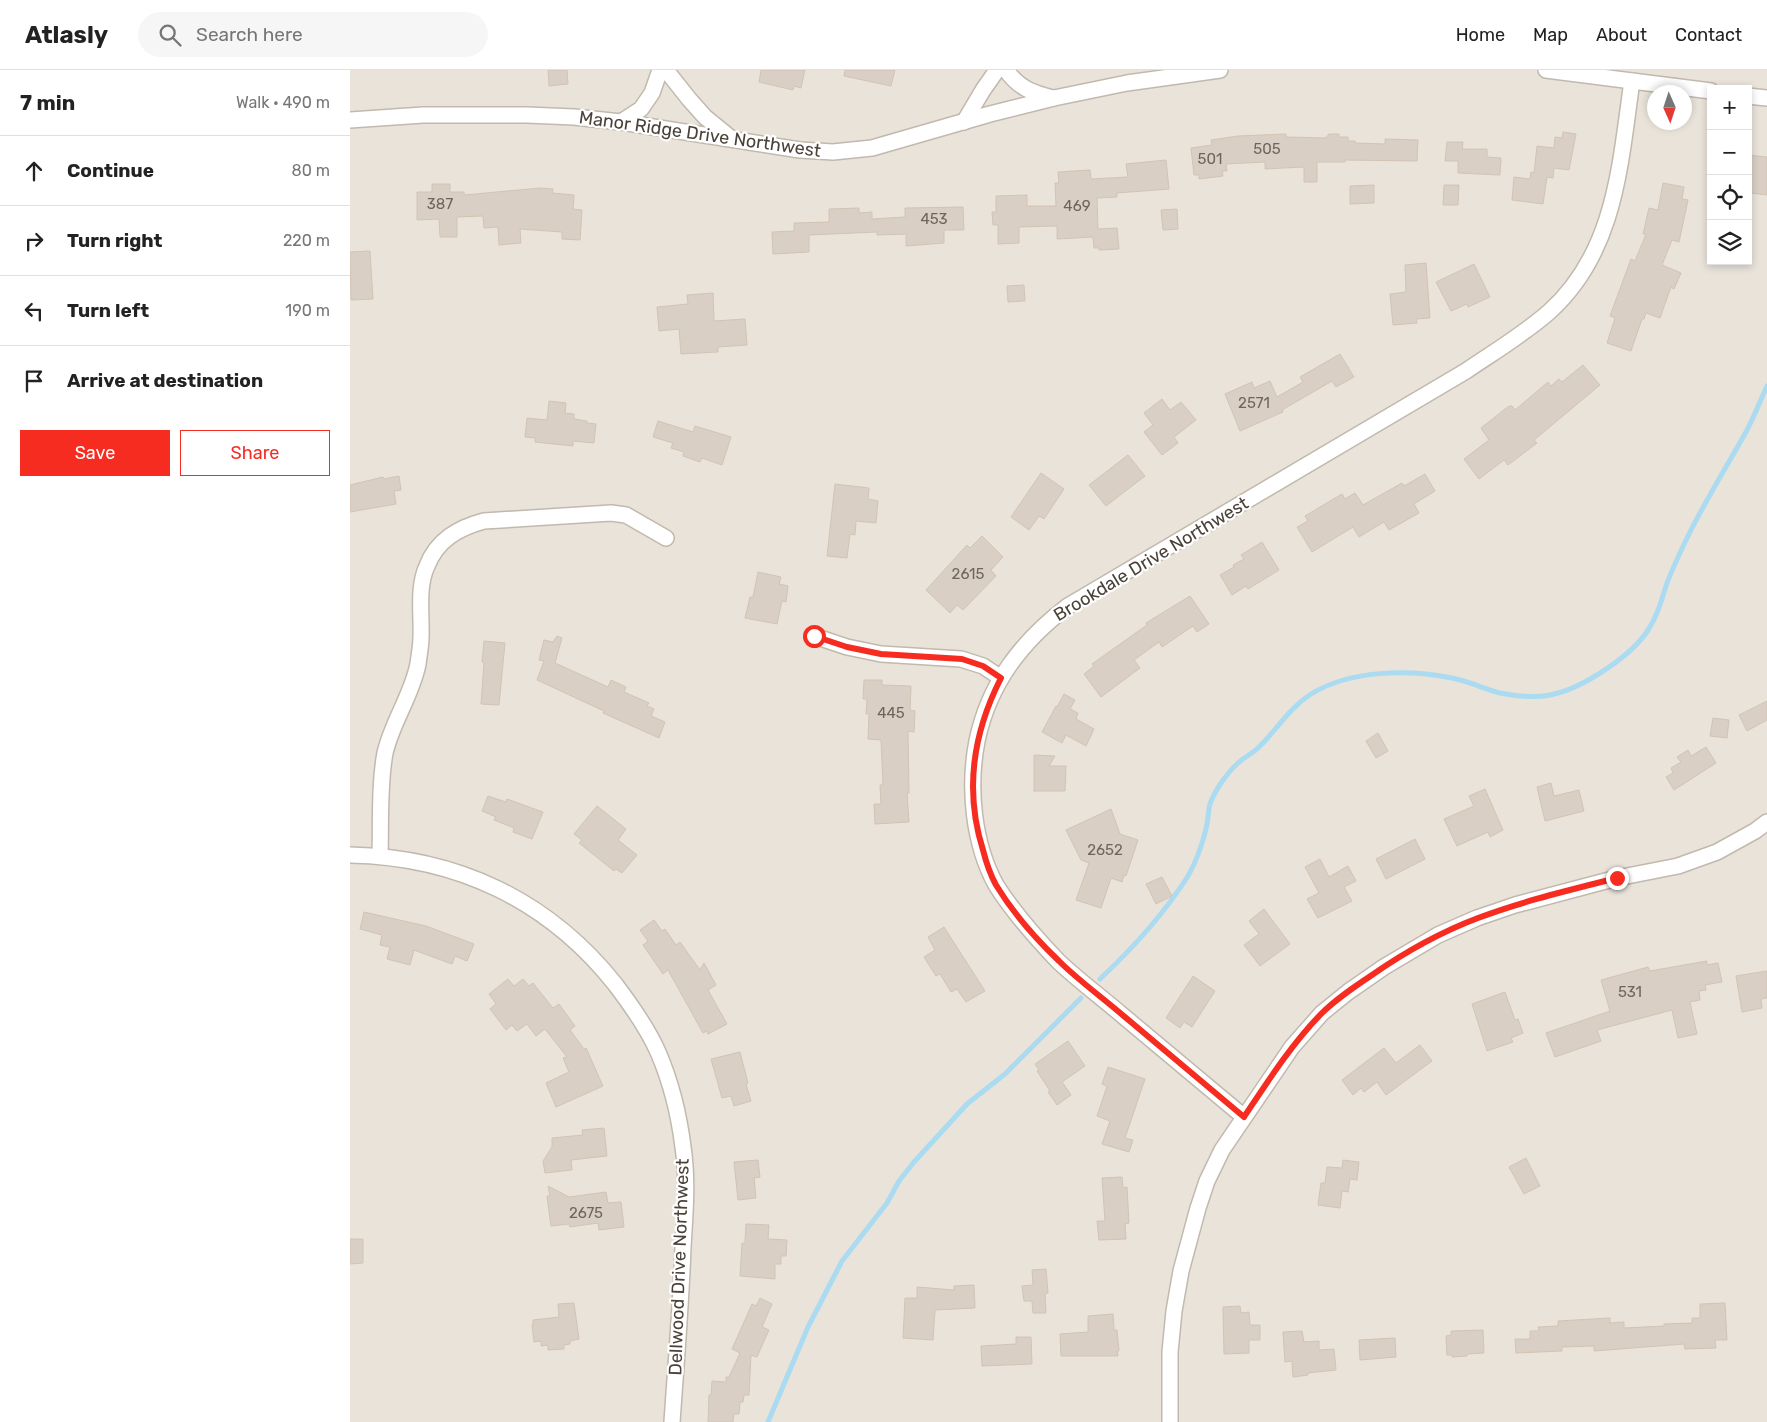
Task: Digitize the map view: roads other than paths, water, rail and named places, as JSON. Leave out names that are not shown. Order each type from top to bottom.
[{"type":"street","points":[[621,122],[641,110],[652,93],[660,70]]},
{"type":"street","points":[[666,70],[705,117],[733,140]]},
{"type":"street","points":[[964,122],[982,90],[997,70]]},
{"type":"street","points":[[1006,70],[1015,81],[1034,93],[1054,98]]},
{"type":"street","name":"Manor Ridge Drive Northwest","points":[[350,120],[423,115],[574,117],[621,122],[800,150],[833,152],[872,148],[1054,98],[1127,83],[1220,70]]},
{"type":"street","points":[[1546,70],[1707,90]]},
{"type":"street","name":"Brookdale Drive Northwest","points":[[1244,1117],[1059,962],[1028,928],[996,885],[978,835],[973,806],[972,780],[980,729],[990,701],[1014,657],[1030,638],[1068,606],[1466,371],[1524,332],[1549,312],[1566,294],[1583,271],[1605,227],[1617,186],[1632,81]]},
{"type":"street","points":[[1752,96],[1767,98]]},
{"type":"street","points":[[380,856],[385,753],[393,726],[417,667],[422,640],[422,582],[426,566],[436,549],[457,531],[468,525],[484,521],[611,513],[626,515],[666,538]]},
{"type":"street","points":[[814,636],[847,647],[881,654],[962,659],[983,666],[1001,678]]},
{"type":"street","points":[[1170,1422],[1170,1352],[1174,1311],[1181,1271],[1207,1181],[1222,1150],[1244,1117],[1292,1047],[1322,1013],[1384,967],[1438,936],[1477,918],[1515,905],[1617,878],[1678,866],[1717,852],[1756,831],[1767,822]]},
{"type":"street","name":"Dellwood Drive Northwest","points":[[350,855],[380,856],[420,861],[465,874],[502,890],[541,914],[577,942],[605,972],[635,1009],[657,1050],[668,1078],[676,1108],[683,1148],[686,1186],[681,1296],[672,1422]]},
{"type":"waterway","points":[[1100,979],[1147,930],[1169,904],[1188,876],[1203,841],[1210,804],[1226,777],[1240,761],[1265,741],[1296,706],[1311,694],[1326,686],[1361,676],[1417,673],[1452,678],[1506,694],[1544,696],[1577,686],[1607,669],[1621,658],[1644,636],[1654,620],[1667,583],[1685,542],[1746,432],[1767,386]]},
{"type":"waterway","points":[[768,1422],[808,1327],[842,1261],[887,1203],[899,1181],[967,1104],[1005,1074],[1081,998]]}]
